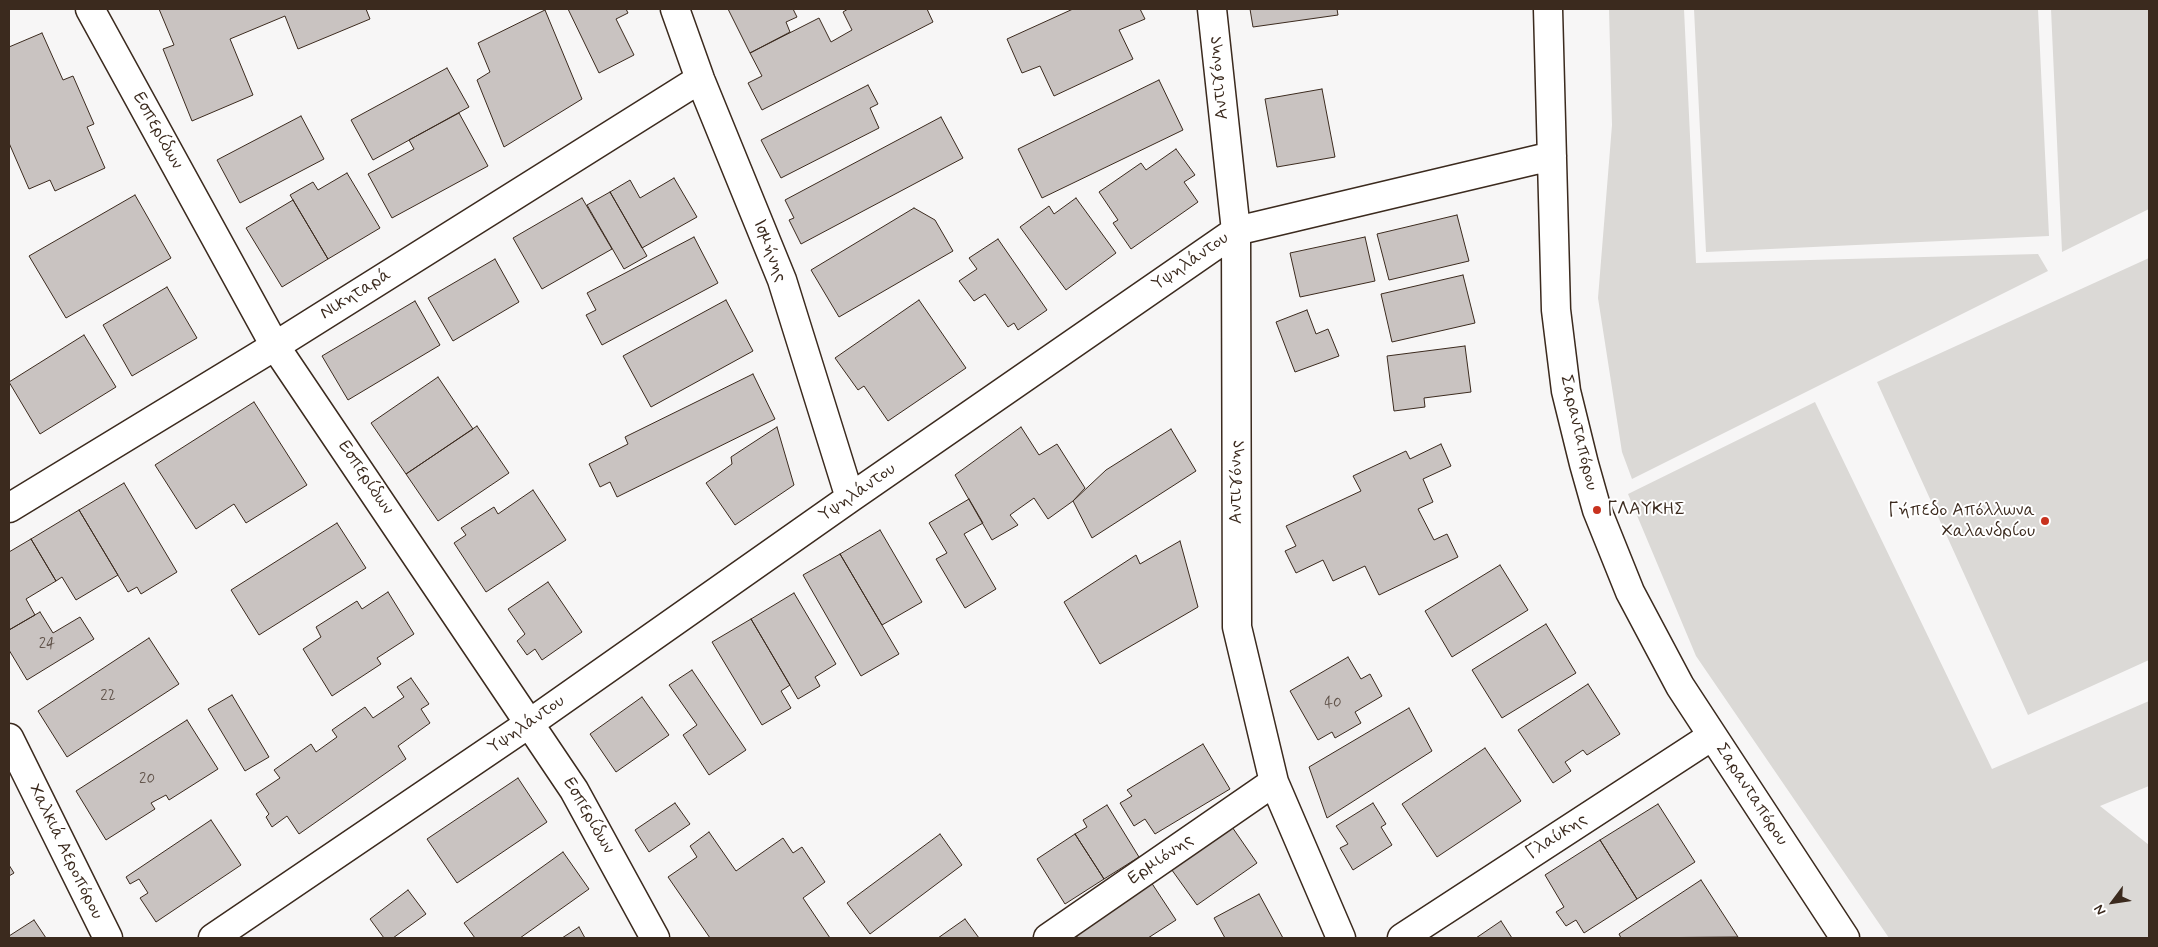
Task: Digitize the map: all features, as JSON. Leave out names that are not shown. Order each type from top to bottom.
[{"type":"street","name":"Εσπερίδων","points":[[90,9],[275,346],[574,790],[655,938]]},
{"type":"street","name":"Ισμήνης","points":[[675,9],[700,79],[782,280],[850,498]]},
{"type":"street","name":"Αντιγόνης","points":[[1212,9],[1236,231],[1237,627],[1274,782],[1342,938]]},
{"type":"street","name":"Σαρανταπόρου","points":[[1548,9],[1556,310],[1566,391],[1597,510],[1630,592],[1680,686],[1846,938]]},
{"type":"street","name":"Νικηταρά","points":[[9,508],[275,346],[700,79]]},
{"type":"street","name":"Υψηλάντου","points":[[213,938],[530,723],[850,498],[1236,231],[1552,156]]},
{"type":"street","name":"Γλαύκης","points":[[1402,938],[1712,736]]},
{"type":"street","name":"Χαλκιά Αεροπόρου","points":[[9,738],[108,938]]},
{"type":"street","name":"Ερμιόνης","points":[[1048,938],[1274,782]]},
{"type":"shaded area","points":[[1609,9],[1684,9],[1696,263],[2038,254],[2048,271],[1632,479],[1622,452],[1598,298],[1612,125]]},
{"type":"shaded area","points":[[1694,9],[2038,9],[2049,236],[1706,252]]},
{"type":"shaded area","points":[[2051,9],[2149,9],[2149,209],[2062,252]]},
{"type":"shaded area","name":"Γήπεδο Απόλλωνα Χαλανδρίου","points":[[2149,258],[2149,660],[2028,715],[1877,382]]},
{"type":"shaded area","points":[[1815,402],[1992,769],[2149,701],[2149,786],[2100,806],[2149,845],[2149,938],[1889,938],[1696,656],[1628,494]]},
{"type":"building","points":[[159,9],[366,9],[370,19],[298,49],[285,16],[230,39],[253,95],[192,121],[163,49],[174,45]]},
{"type":"building","points":[[568,9],[626,9],[628,13],[616,19],[634,55],[599,73]]},
{"type":"building","points":[[728,9],[793,9],[797,17],[786,22],[790,32],[750,53]]},
{"type":"building","points":[[848,9],[927,9],[933,22],[762,110],[748,83],[762,76],[750,53],[819,18],[831,42],[852,30],[843,12]]},
{"type":"building","points":[[1073,9],[1140,9],[1145,19],[1119,30],[1133,59],[1054,96],[1040,66],[1022,73],[1007,39]]},
{"type":"building","points":[[1250,9],[1337,9],[1338,15],[1253,27]]},
{"type":"building","points":[[545,10],[582,99],[504,147],[477,80],[490,72],[478,43]]},
{"type":"building","points":[[42,33],[63,80],[73,76],[94,124],[87,127],[105,168],[55,191],[50,180],[29,189],[9,143],[9,47]]},
{"type":"building","points":[[447,68],[469,107],[373,160],[351,120]]},
{"type":"building","points":[[1159,80],[1183,130],[1042,198],[1018,149]]},
{"type":"building","points":[[868,85],[878,104],[870,108],[879,128],[781,178],[761,140]]},
{"type":"building","points":[[1322,89],[1335,157],[1277,167],[1265,99]]},
{"type":"building","points":[[459,113],[488,166],[392,218],[368,174],[414,149],[409,140]]},
{"type":"building","points":[[301,116],[324,159],[240,203],[217,160]]},
{"type":"building","points":[[941,117],[963,158],[801,244],[789,220],[794,218],[785,200]]},
{"type":"building","points":[[1176,149],[1195,175],[1184,182],[1198,202],[1131,249],[1113,223],[1118,220],[1099,192],[1141,163],[1146,170]]},
{"type":"building","points":[[347,173],[380,228],[328,259],[290,195],[313,182],[318,190]]},
{"type":"building","points":[[674,178],[697,217],[642,248],[610,192],[630,180],[640,198]]},
{"type":"building","points":[[610,192],[647,256],[624,269],[587,205]]},
{"type":"building","points":[[135,195],[171,258],[66,318],[29,256]]},
{"type":"building","points":[[582,198],[612,249],[542,289],[513,238]]},
{"type":"building","points":[[1076,198],[1116,253],[1066,290],[1020,227],[1049,206],[1054,214]]},
{"type":"building","points":[[293,200],[328,259],[282,287],[246,228]]},
{"type":"building","points":[[914,208],[935,220],[953,251],[839,317],[811,270]]},
{"type":"building","points":[[1457,215],[1469,261],[1389,280],[1377,234]]},
{"type":"building","points":[[694,237],[718,283],[602,345],[586,315],[596,310],[587,293]]},
{"type":"building","points":[[1365,237],[1375,281],[1300,297],[1290,253]]},
{"type":"building","points":[[998,239],[1047,310],[1018,330],[1014,323],[1008,327],[985,294],[974,301],[959,281],[977,269],[969,258]]},
{"type":"building","points":[[495,259],[519,302],[453,341],[428,298]]},
{"type":"building","points":[[1463,275],[1475,323],[1392,342],[1381,294]]},
{"type":"building","points":[[167,287],[197,338],[132,376],[103,325]]},
{"type":"building","points":[[726,300],[753,351],[651,407],[623,356]]},
{"type":"building","points":[[919,300],[966,368],[888,421],[864,386],[858,390],[835,358]]},
{"type":"building","points":[[415,301],[440,345],[348,400],[322,356]]},
{"type":"building","points":[[1307,310],[1316,334],[1328,329],[1339,356],[1295,372],[1276,322]]},
{"type":"building","points":[[84,335],[116,387],[40,434],[9,382]]},
{"type":"building","points":[[1465,346],[1471,392],[1424,398],[1425,407],[1394,411],[1387,356]]},
{"type":"building","points":[[753,374],[775,419],[617,497],[610,482],[600,487],[589,464],[628,444],[625,437]]},
{"type":"building","points":[[438,377],[473,429],[406,474],[371,423]]},
{"type":"building","points":[[254,402],[307,485],[246,523],[234,504],[196,529],[155,465]]},
{"type":"building","points":[[477,426],[509,473],[438,521],[406,474]]},
{"type":"building","points":[[777,427],[794,485],[735,525],[706,483],[732,464],[731,457]]},
{"type":"building","points":[[1021,427],[1039,455],[1057,444],[1085,488],[1073,501],[1048,519],[1034,498],[1010,515],[1018,525],[992,540],[955,475]]},
{"type":"building","points":[[1171,429],[1196,471],[1092,538],[1073,501],[1106,470]]},
{"type":"building","points":[[1441,444],[1451,466],[1423,479],[1433,502],[1418,509],[1434,540],[1447,534],[1458,557],[1379,595],[1365,566],[1333,581],[1323,560],[1296,573],[1285,551],[1296,546],[1286,526],[1361,491],[1353,476],[1406,451],[1410,459]]},
{"type":"building","points":[[124,483],[177,572],[141,594],[137,587],[128,592],[79,510]]},
{"type":"building","points":[[533,490],[566,540],[486,592],[454,543],[466,535],[461,528],[494,507],[498,514]]},
{"type":"building","points":[[969,499],[983,523],[964,534],[996,589],[965,608],[936,559],[947,553],[929,523]]},
{"type":"building","points":[[79,510],[118,575],[76,600],[62,577],[56,581],[31,539]]},
{"type":"building","points":[[337,523],[366,568],[259,635],[231,590]]},
{"type":"building","points":[[880,530],[922,602],[882,625],[840,554]]},
{"type":"building","points":[[31,539],[56,581],[26,599],[35,615],[9,630],[9,552]]},
{"type":"building","points":[[1180,541],[1198,607],[1100,664],[1064,602],[1136,555],[1140,564]]},
{"type":"building","points":[[840,554],[899,654],[861,676],[803,575]]},
{"type":"building","points":[[1500,565],[1528,610],[1452,657],[1425,611]]},
{"type":"building","points":[[548,582],[582,632],[542,660],[535,649],[527,655],[517,641],[525,634],[508,609]]},
{"type":"building","points":[[388,592],[414,634],[377,658],[381,664],[332,696],[303,649],[321,637],[316,627],[357,601],[362,609]]},
{"type":"building","points":[[794,593],[836,664],[815,677],[820,686],[798,699],[751,619]]},
{"type":"building","points":[[40,612],[53,633],[80,617],[94,639],[27,680],[9,650],[9,630]]},
{"type":"building","points":[[751,619],[790,685],[781,691],[791,708],[762,725],[712,642]]},
{"type":"building","points":[[1546,624],[1576,673],[1502,718],[1472,670]]},
{"type":"building","points":[[149,638],[179,684],[67,757],[38,711]]},
{"type":"building","points":[[1348,657],[1361,679],[1370,674],[1382,696],[1355,712],[1361,723],[1335,738],[1332,732],[1318,740],[1290,691]]},
{"type":"building","points":[[692,670],[746,750],[709,775],[683,735],[697,725],[669,685]]},
{"type":"building","points":[[411,678],[429,704],[421,709],[430,723],[398,746],[406,759],[299,834],[287,816],[272,827],[266,817],[269,814],[256,794],[280,778],[274,770],[311,744],[316,752],[337,737],[332,730],[365,707],[373,718],[404,697],[397,687]]},
{"type":"building","points":[[1588,684],[1620,734],[1587,755],[1583,750],[1565,762],[1571,771],[1553,783],[1518,730]]},
{"type":"building","points":[[232,695],[269,757],[245,771],[208,709]]},
{"type":"building","points":[[642,697],[669,735],[616,772],[590,734]]},
{"type":"building","points":[[1409,708],[1432,751],[1327,818],[1309,767]]},
{"type":"building","points":[[187,720],[218,769],[169,800],[166,795],[151,803],[155,809],[106,840],[76,791]]},
{"type":"building","points":[[1203,744],[1230,789],[1155,834],[1145,819],[1134,826],[1120,803],[1132,796],[1127,790]]},
{"type":"building","points":[[1485,748],[1521,801],[1437,857],[1402,804]]},
{"type":"building","points":[[518,778],[547,822],[457,883],[427,839]]},
{"type":"building","points":[[675,803],[690,824],[649,852],[635,830]]},
{"type":"building","points":[[1373,803],[1386,824],[1381,827],[1392,845],[1353,870],[1340,848],[1348,844],[1336,826]]},
{"type":"building","points":[[1658,804],[1695,862],[1637,899],[1600,840]]},
{"type":"building","points":[[1107,805],[1139,857],[1104,879],[1075,834],[1087,827],[1083,820]]},
{"type":"building","points":[[211,820],[241,865],[156,922],[140,898],[148,893],[139,879],[130,884],[126,877]]},
{"type":"building","points":[[1230,824],[1257,863],[1197,905],[1169,866]]},
{"type":"building","points":[[709,832],[736,871],[783,838],[793,853],[802,847],[825,882],[803,898],[830,938],[710,938],[668,877],[697,857],[690,846]]},
{"type":"building","points":[[940,834],[962,865],[870,934],[847,903]]},
{"type":"building","points":[[1075,834],[1104,879],[1065,904],[1037,859]]},
{"type":"building","points":[[1600,840],[1637,899],[1584,933],[1576,920],[1566,926],[1556,912],[1564,907],[1545,875]]},
{"type":"building","points":[[563,852],[589,889],[520,938],[475,938],[464,923]]},
{"type":"building","points":[[9,865],[14,873],[9,876]]},
{"type":"building","points":[[1149,879],[1176,920],[1148,938],[1078,938],[1072,930]]},
{"type":"building","points":[[1701,880],[1738,937],[1621,938],[1619,934]]},
{"type":"building","points":[[408,890],[426,914],[393,938],[384,938],[370,919]]},
{"type":"building","points":[[1259,894],[1283,938],[1225,938],[1214,918]]},
{"type":"building","points":[[965,919],[979,938],[938,938]]},
{"type":"building","points":[[34,920],[46,938],[9,938],[9,936]]},
{"type":"building","points":[[1501,921],[1512,938],[1476,938]]},
{"type":"building","points":[[579,927],[585,938],[562,938]]},
{"type":"place","name":"ΓΛΑΥΚΗΣ","points":[[1597,510]]},
{"type":"place","name":"Γήπεδο Απόλλωνα Χαλανδρίου","points":[[2045,521]]}]
